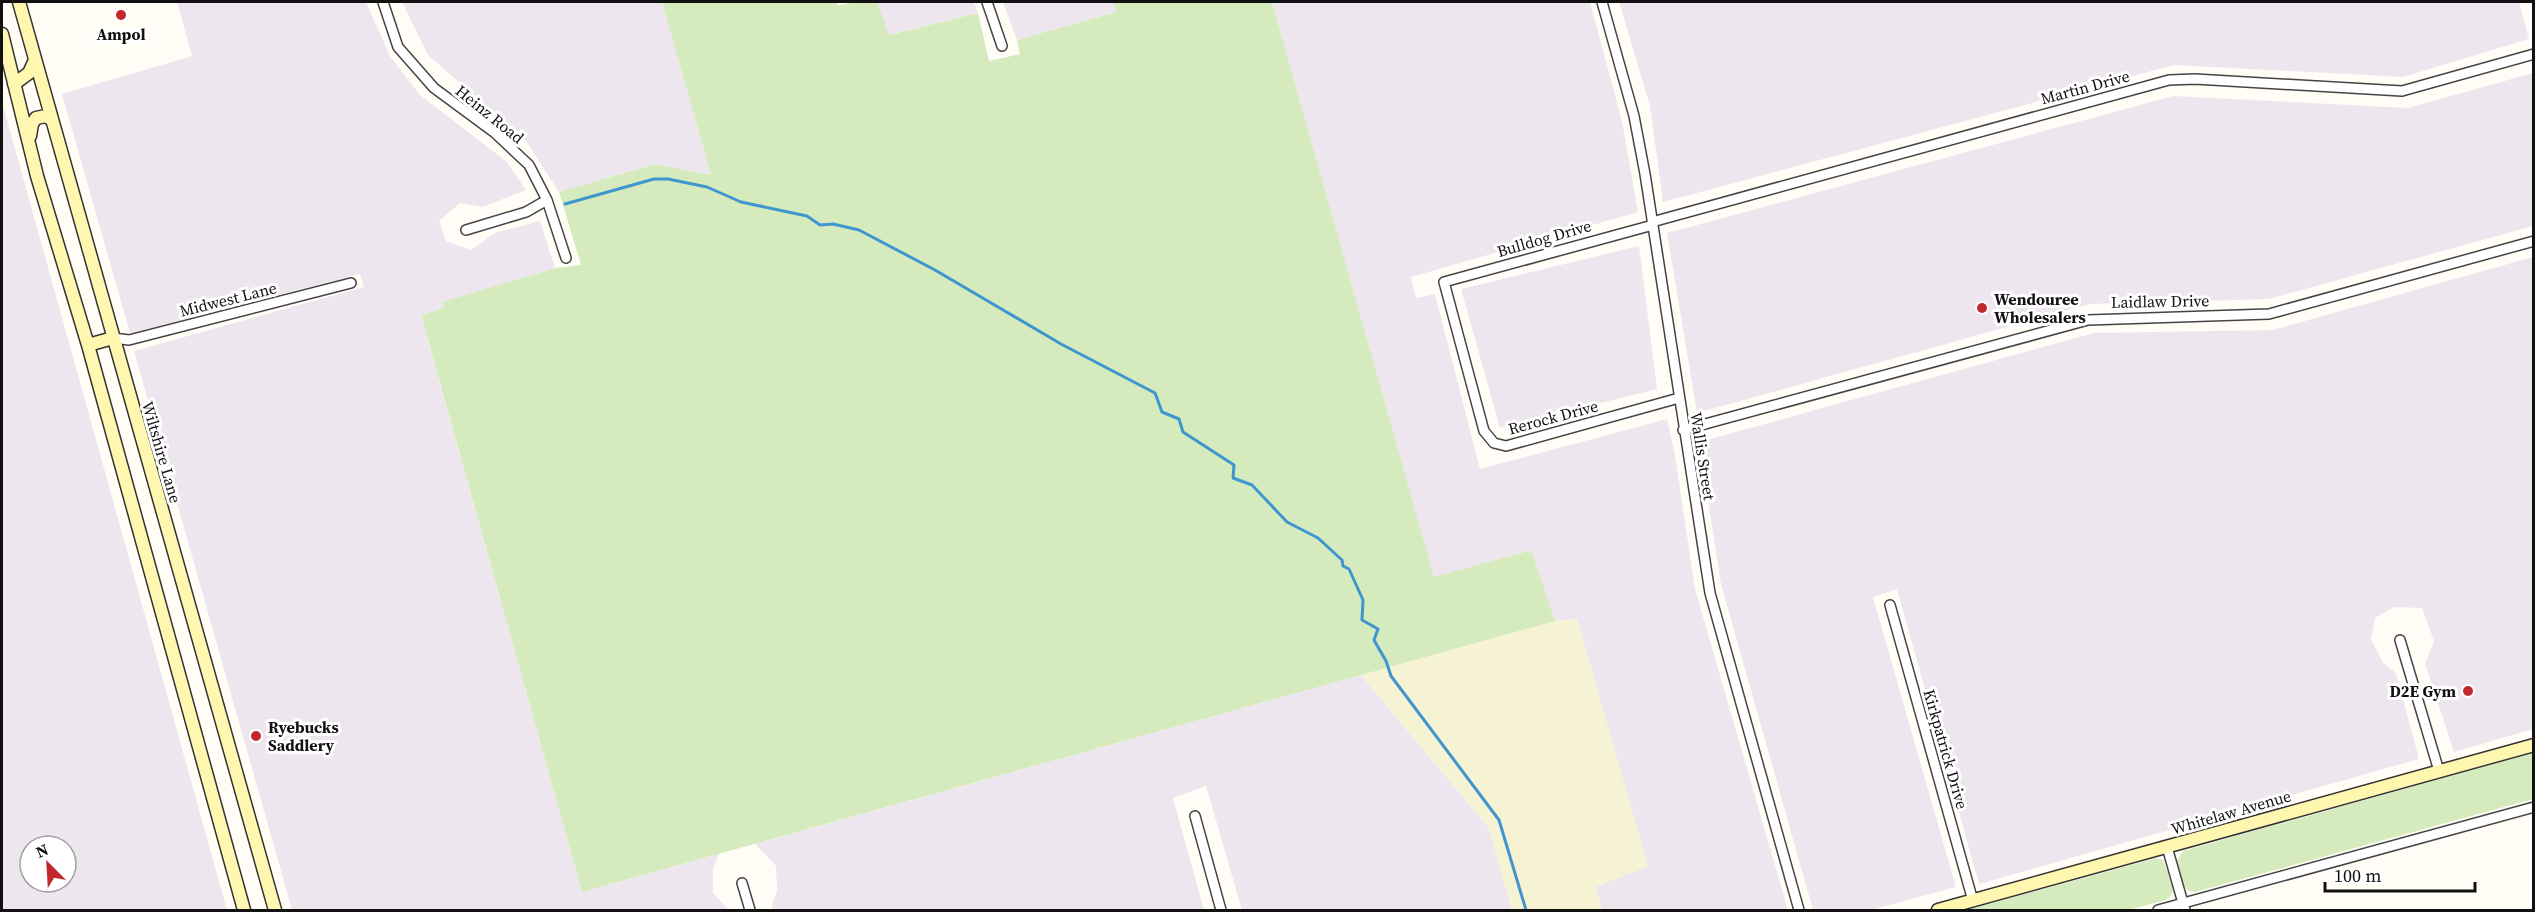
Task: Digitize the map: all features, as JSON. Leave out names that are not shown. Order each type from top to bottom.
[{"type":"main road","name":"Wiltshire Lane","points":[[19,2],[275,910]]},
{"type":"main road","points":[[2,34],[29,144],[88,345],[244,910]]},
{"type":"main road","points":[[14,84],[29,73],[35,60]]},
{"type":"main road","points":[[29,144],[34,120],[44,116],[52,120]]},
{"type":"main road","points":[[88,345],[113,338]]},
{"type":"main road","name":"Whitelaw Avenue","points":[[1938,910],[2534,745]]},
{"type":"street","name":"Heinz Road","points":[[383,2],[398,47],[434,88],[495,133],[530,165],[547,200],[566,258]]},
{"type":"street","points":[[987,2],[1002,46]]},
{"type":"street","name":"Wallis Street","points":[[1602,2],[1634,116],[1653,223],[1683,430],[1710,592],[1799,910]]},
{"type":"street","name":"Martin Drive","points":[[1653,223],[2169,80],[2195,79],[2402,91],[2534,54]]},
{"type":"street","points":[[466,230],[526,212],[547,200]]},
{"type":"street","name":"Bulldog Drive","points":[[1444,282],[1653,223]]},
{"type":"street","name":"Laidlaw Drive","points":[[1683,430],[2088,320],[2269,314],[2534,241]]},
{"type":"street","name":"Rerock Drive","points":[[1444,282],[1484,431],[1494,443],[1506,446],[1679,398]]},
{"type":"street","name":"Midwest Lane","points":[[113,338],[129,340],[351,283]]},
{"type":"street","name":"Kirkpatrick Drive","points":[[1890,605],[1973,901]]},
{"type":"street","points":[[2400,640],[2439,771]]},
{"type":"street","points":[[2158,910],[2184,907],[2534,807]]},
{"type":"street","points":[[1195,816],[1221,910]]},
{"type":"street","points":[[2167,848],[2184,907]]},
{"type":"street","points":[[742,883],[750,910]]},
{"type":"shaded area","points":[[177,2],[366,2],[390,56],[420,95],[507,162],[526,190],[483,207],[460,203],[439,221],[446,241],[471,250],[495,233],[540,221],[555,268],[443,302],[444,308],[421,316],[582,892],[719,854],[713,868],[713,893],[729,910],[292,910],[134,351],[364,287],[360,274],[130,333],[62,94],[192,56]]},
{"type":"shaded area","points":[[402,2],[662,2],[711,175],[655,164],[559,192],[526,141],[428,55]]},
{"type":"shaded area","points":[[877,2],[974,2],[978,13],[888,35]]},
{"type":"shaded area","points":[[1003,2],[1113,2],[1116,12],[1017,40]]},
{"type":"shaded area","points":[[1272,2],[1590,2],[1622,121],[1638,212],[1411,277],[1416,298],[1435,294],[1480,469],[1667,419],[1675,455],[1695,589],[1788,910],[1602,910],[1595,887],[1647,866],[1577,619],[1555,621],[1530,550],[1434,578]]},
{"type":"shaded area","points":[[1619,2],[2519,2],[2529,39],[2403,77],[2174,65],[1663,202],[1650,106]]},
{"type":"shaded area","points":[[2533,73],[2533,226],[2269,299],[2090,304],[1697,413],[1667,233],[2173,96],[2408,108]]},
{"type":"shaded area","points":[[2,102],[227,910],[2,910]]},
{"type":"shaded area","points":[[1639,246],[1657,389],[1500,428],[1461,289]]},
{"type":"shaded area","points":[[2533,257],[2533,729],[2454,752],[2425,664],[2434,641],[2422,608],[2394,607],[2375,618],[2371,639],[2383,663],[2396,673],[2419,759],[1979,884],[1897,589],[1873,597],[1956,887],[1871,910],[1813,910],[1721,584],[1699,442],[2094,333],[2273,330]]},
{"type":"shaded area","points":[[1577,619],[1648,866],[1595,887],[1602,910],[1512,910],[1489,828],[1361,675],[1555,621]]},
{"type":"shaded area","points":[[1361,675],[1489,828],[1512,910],[1242,910],[1206,786],[1173,798],[1204,910],[773,910],[772,905],[777,891],[776,866],[755,844]]},
{"type":"green space","points":[[662,2],[836,2],[838,6],[853,2],[877,2],[889,35],[978,13],[989,61],[1020,54],[1017,40],[1116,12],[1113,2],[1272,2],[1434,577],[1531,550],[1555,621],[582,892],[421,315],[444,308],[442,302],[555,268],[581,265],[559,192],[655,164],[711,175]]},
{"type":"green space","points":[[2533,753],[2533,799],[2195,892],[2189,891],[2184,886],[2177,861],[2183,851]]},
{"type":"green space","points":[[2157,858],[2163,860],[2173,889],[2172,894],[2166,900],[2128,910],[1967,910]]},
{"type":"waterway","points":[[565,204],[654,179],[668,179],[707,187],[741,202],[807,216],[820,225],[833,224],[859,230],[935,270],[1061,344],[1155,393],[1162,412],[1179,419],[1183,432],[1234,465],[1233,478],[1252,485],[1287,522],[1318,538],[1342,560],[1343,566],[1349,569],[1363,600],[1362,620],[1378,629],[1374,640],[1386,661],[1391,676],[1499,820],[1526,910]]},
{"type":"place","name":"Ampol","points":[[121,15]]},
{"type":"place","name":"Wendouree Wholesalers","points":[[1982,308]]},
{"type":"place","name":"D2E Gym","points":[[2468,691]]},
{"type":"place","name":"Ryebucks Saddlery","points":[[256,736]]}]
